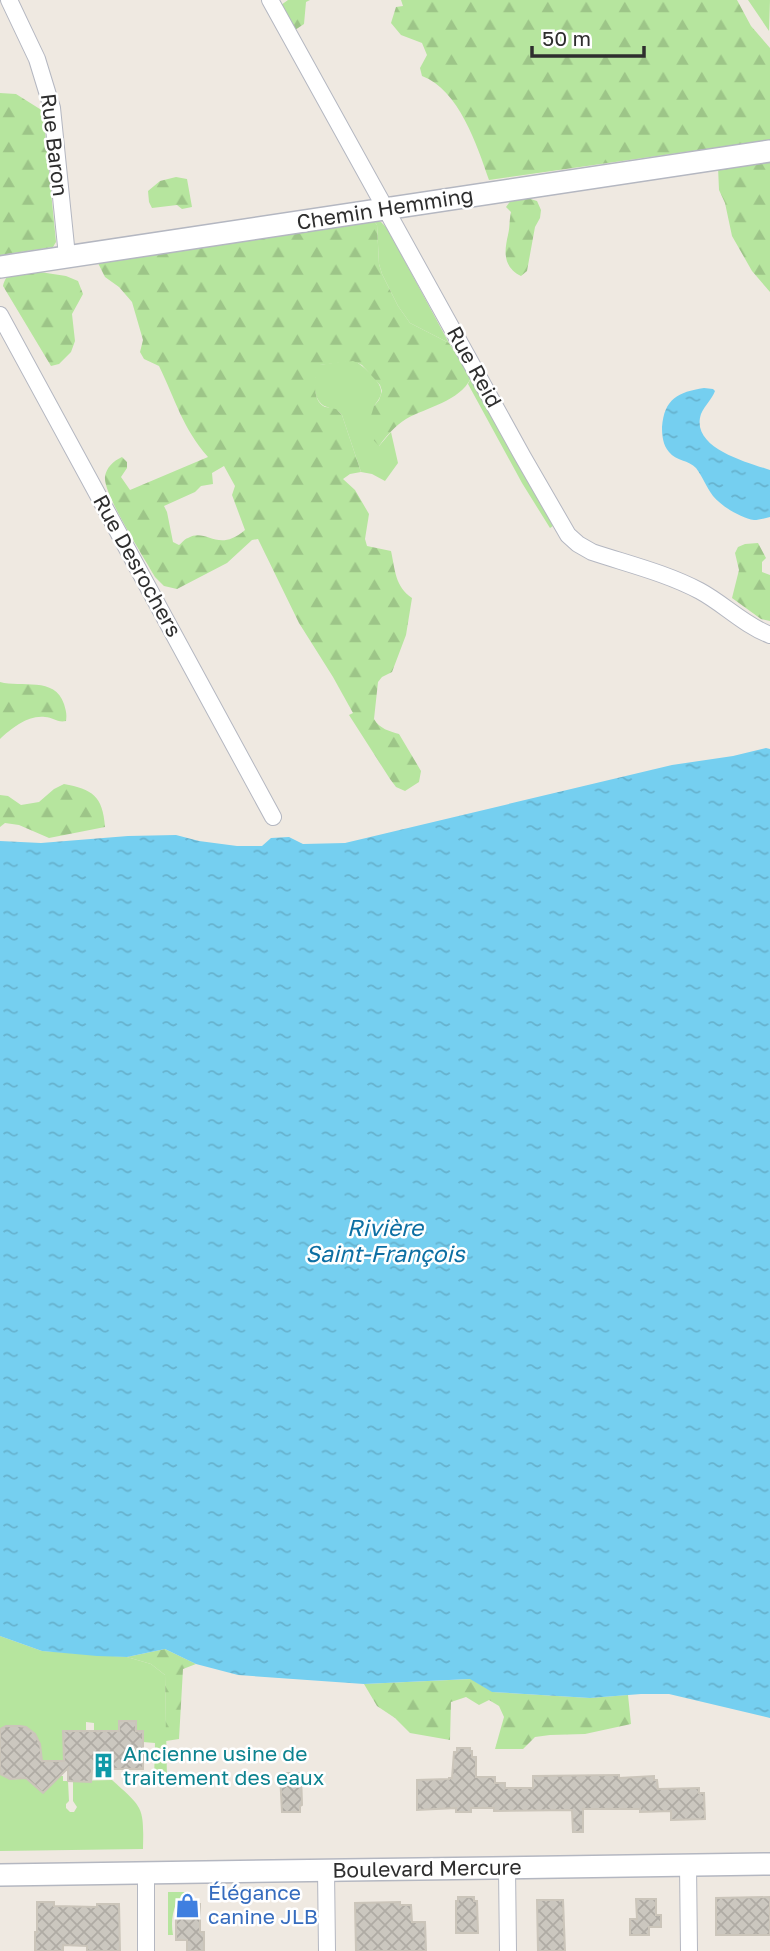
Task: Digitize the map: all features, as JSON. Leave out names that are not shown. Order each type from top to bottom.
[{"type":"street","name":"Rue Baron","points":[[9,0],[37,59],[52,108],[67,256]]},
{"type":"street","name":"Rue Reid","points":[[270,0],[568,535],[592,552],[684,583],[770,635]]},
{"type":"street","name":"Chemin Hemming","points":[[0,267],[770,151]]},
{"type":"street","name":"Rue Desrochers","points":[[0,315],[273,817]]},
{"type":"street","name":"Boulevard Mercure","points":[[0,1875],[770,1864]]},
{"type":"street","points":[[688,1866],[689,1951]]},
{"type":"street","points":[[507,1868],[508,1951]]},
{"type":"street","points":[[326,1870],[327,1951]]},
{"type":"street","points":[[146,1873],[146,1951]]},
{"type":"green space","points":[[288,0],[310,0],[306,2],[304,24],[295,30],[281,5]]},
{"type":"green space","points":[[401,0],[737,0],[751,26],[770,48],[770,140],[489,180],[472,135],[456,106],[435,83],[422,76],[420,68],[427,55],[422,43],[401,35],[391,23],[396,7],[403,6]]},
{"type":"green space","points":[[748,0],[770,0],[769,31]]},
{"type":"green space","points":[[0,93],[16,94],[43,111],[56,242],[53,247],[0,255]]},
{"type":"green space","points":[[770,160],[770,292],[752,271],[732,236],[725,203],[719,190],[718,167]]},
{"type":"green space","points":[[176,177],[187,179],[192,207],[182,209],[177,205],[152,208],[148,191],[160,181]]},
{"type":"green space","points":[[524,197],[537,201],[541,210],[527,271],[521,276],[511,268],[506,258],[511,212],[506,207],[511,200]]},
{"type":"green space","points":[[374,221],[381,222],[387,228],[449,343],[410,323],[398,306],[379,264],[377,225]]},
{"type":"green space","points":[[374,221],[377,225],[379,264],[398,306],[410,323],[449,343],[471,378],[459,393],[402,422],[379,446],[366,432],[382,391],[362,365],[353,361],[320,365],[315,381],[317,399],[325,407],[336,409],[342,415],[361,472],[350,474],[343,479],[355,490],[369,514],[365,539],[367,546],[391,551],[399,583],[412,598],[406,635],[392,672],[378,682],[374,719],[388,731],[399,734],[421,771],[419,782],[405,791],[396,787],[390,779],[349,715],[353,713],[299,623],[258,539],[252,540],[227,563],[177,589],[164,586],[155,577],[134,542],[106,485],[105,477],[110,465],[122,457],[127,462],[127,468],[121,477],[130,490],[208,457],[186,424],[159,366],[144,359],[140,352],[143,340],[132,302],[119,287],[105,277],[98,263]],"holes":[[[224,466],[235,486],[232,495],[245,530],[227,540],[195,535],[179,545],[173,542],[164,506],[195,492],[201,486],[213,484],[212,473]]]},
{"type":"green space","points":[[27,270],[66,276],[78,281],[83,294],[72,314],[75,341],[71,352],[59,364],[51,366],[3,286],[11,274]]},
{"type":"green space","points":[[353,360],[374,377],[380,386],[380,396],[374,406],[379,446],[391,432],[398,463],[385,481],[361,472],[342,415],[322,404],[316,395],[315,376],[319,365]]},
{"type":"green space","points":[[471,378],[553,526],[550,528],[468,384]]},
{"type":"green space","points":[[758,543],[766,558],[762,562],[762,572],[770,575],[770,621],[761,619],[732,598],[739,570],[735,553],[738,547]]},
{"type":"green space","points":[[0,682],[45,686],[53,690],[60,695],[64,704],[66,721],[45,717],[32,718],[0,739]]},
{"type":"green space","points":[[64,784],[82,788],[99,801],[105,827],[49,838],[19,825],[5,823],[0,827],[0,795],[8,796],[21,805],[39,802]]},
{"type":"green space","points":[[0,1636],[42,1651],[127,1657],[151,1664],[165,1675],[167,1780],[154,1781],[155,1743],[143,1742],[143,1731],[136,1731],[136,1721],[119,1721],[119,1731],[94,1731],[94,1723],[86,1722],[86,1731],[64,1731],[64,1769],[55,1761],[44,1763],[40,1760],[38,1739],[26,1728],[16,1726],[0,1729]]},
{"type":"green space","points":[[165,1649],[196,1664],[183,1669],[179,1739],[166,1741],[165,1675],[151,1664],[127,1657]]},
{"type":"green space","points":[[471,1679],[493,1692],[590,1698],[628,1695],[631,1724],[585,1734],[535,1737],[523,1749],[495,1749],[504,1717],[499,1706],[489,1700],[479,1705],[466,1697],[451,1702],[450,1740],[410,1733],[395,1718],[377,1706],[364,1684]]},
{"type":"green space","points":[[0,1774],[14,1779],[28,1776],[29,1781],[43,1793],[56,1780],[53,1776],[63,1776],[63,1781],[68,1781],[69,1801],[66,1808],[70,1812],[74,1812],[77,1807],[73,1801],[73,1781],[112,1780],[140,1809],[143,1849],[0,1851]]},
{"type":"green space","points":[[168,1892],[185,1892],[184,1901],[176,1904],[172,1923],[173,1935],[168,1935]]},
{"type":"water","points":[[704,388],[715,391],[701,414],[700,426],[704,436],[723,452],[770,470],[770,517],[754,520],[726,507],[713,496],[696,468],[672,455],[665,446],[662,427],[669,403],[687,392]]},
{"type":"water","name":"Rivière Saint-François","points":[[770,749],[770,1718],[669,1694],[590,1698],[492,1692],[470,1679],[364,1684],[238,1675],[196,1664],[165,1649],[127,1657],[97,1656],[42,1651],[0,1636],[0,841],[41,843],[176,835],[237,846],[262,846],[271,838],[289,837],[303,844],[345,843],[672,765]]},
{"type":"building","name":"Ancienne usine de traitement des eaux","points":[[119,1721],[136,1721],[136,1731],[143,1731],[143,1769],[92,1769],[91,1782],[68,1781],[68,1768],[43,1793],[26,1778],[10,1779],[0,1774],[0,1729],[6,1726],[26,1727],[35,1734],[40,1744],[42,1761],[64,1761],[63,1731],[119,1731]]},
{"type":"building","points":[[457,1748],[470,1748],[472,1757],[476,1757],[476,1777],[495,1777],[495,1783],[505,1783],[505,1788],[533,1788],[533,1776],[619,1775],[619,1778],[654,1776],[658,1789],[699,1788],[699,1793],[704,1793],[705,1819],[671,1820],[671,1811],[583,1809],[583,1832],[573,1832],[572,1810],[417,1810],[417,1780],[452,1778],[454,1752],[457,1752]]},
{"type":"building","points":[[280,1773],[301,1773],[300,1812],[282,1812]]},
{"type":"building","points":[[458,1897],[474,1897],[474,1901],[477,1901],[478,1933],[456,1933]]},
{"type":"building","points":[[770,1897],[770,1935],[716,1935],[716,1898]]},
{"type":"building","points":[[636,1899],[656,1899],[656,1915],[661,1915],[661,1927],[649,1927],[649,1935],[630,1935],[630,1919],[637,1919]]},
{"type":"building","points":[[537,1900],[563,1900],[565,1951],[538,1951]]},
{"type":"building","points":[[179,1901],[197,1901],[197,1904],[200,1904],[200,1932],[204,1932],[204,1951],[187,1951],[187,1940],[176,1940],[176,1904],[179,1904]]},
{"type":"building","points":[[37,1902],[54,1902],[54,1906],[97,1907],[97,1904],[119,1904],[120,1951],[87,1951],[87,1946],[63,1945],[63,1951],[35,1951]]},
{"type":"building","points":[[400,1902],[400,1905],[411,1905],[412,1922],[425,1922],[426,1951],[356,1951],[355,1903]]},
{"type":"place","name":"Ancienne usine de traitement des eaux","points":[[103,1766]]},
{"type":"place","name":"Élégance canine JLB","points":[[188,1905]]}]
